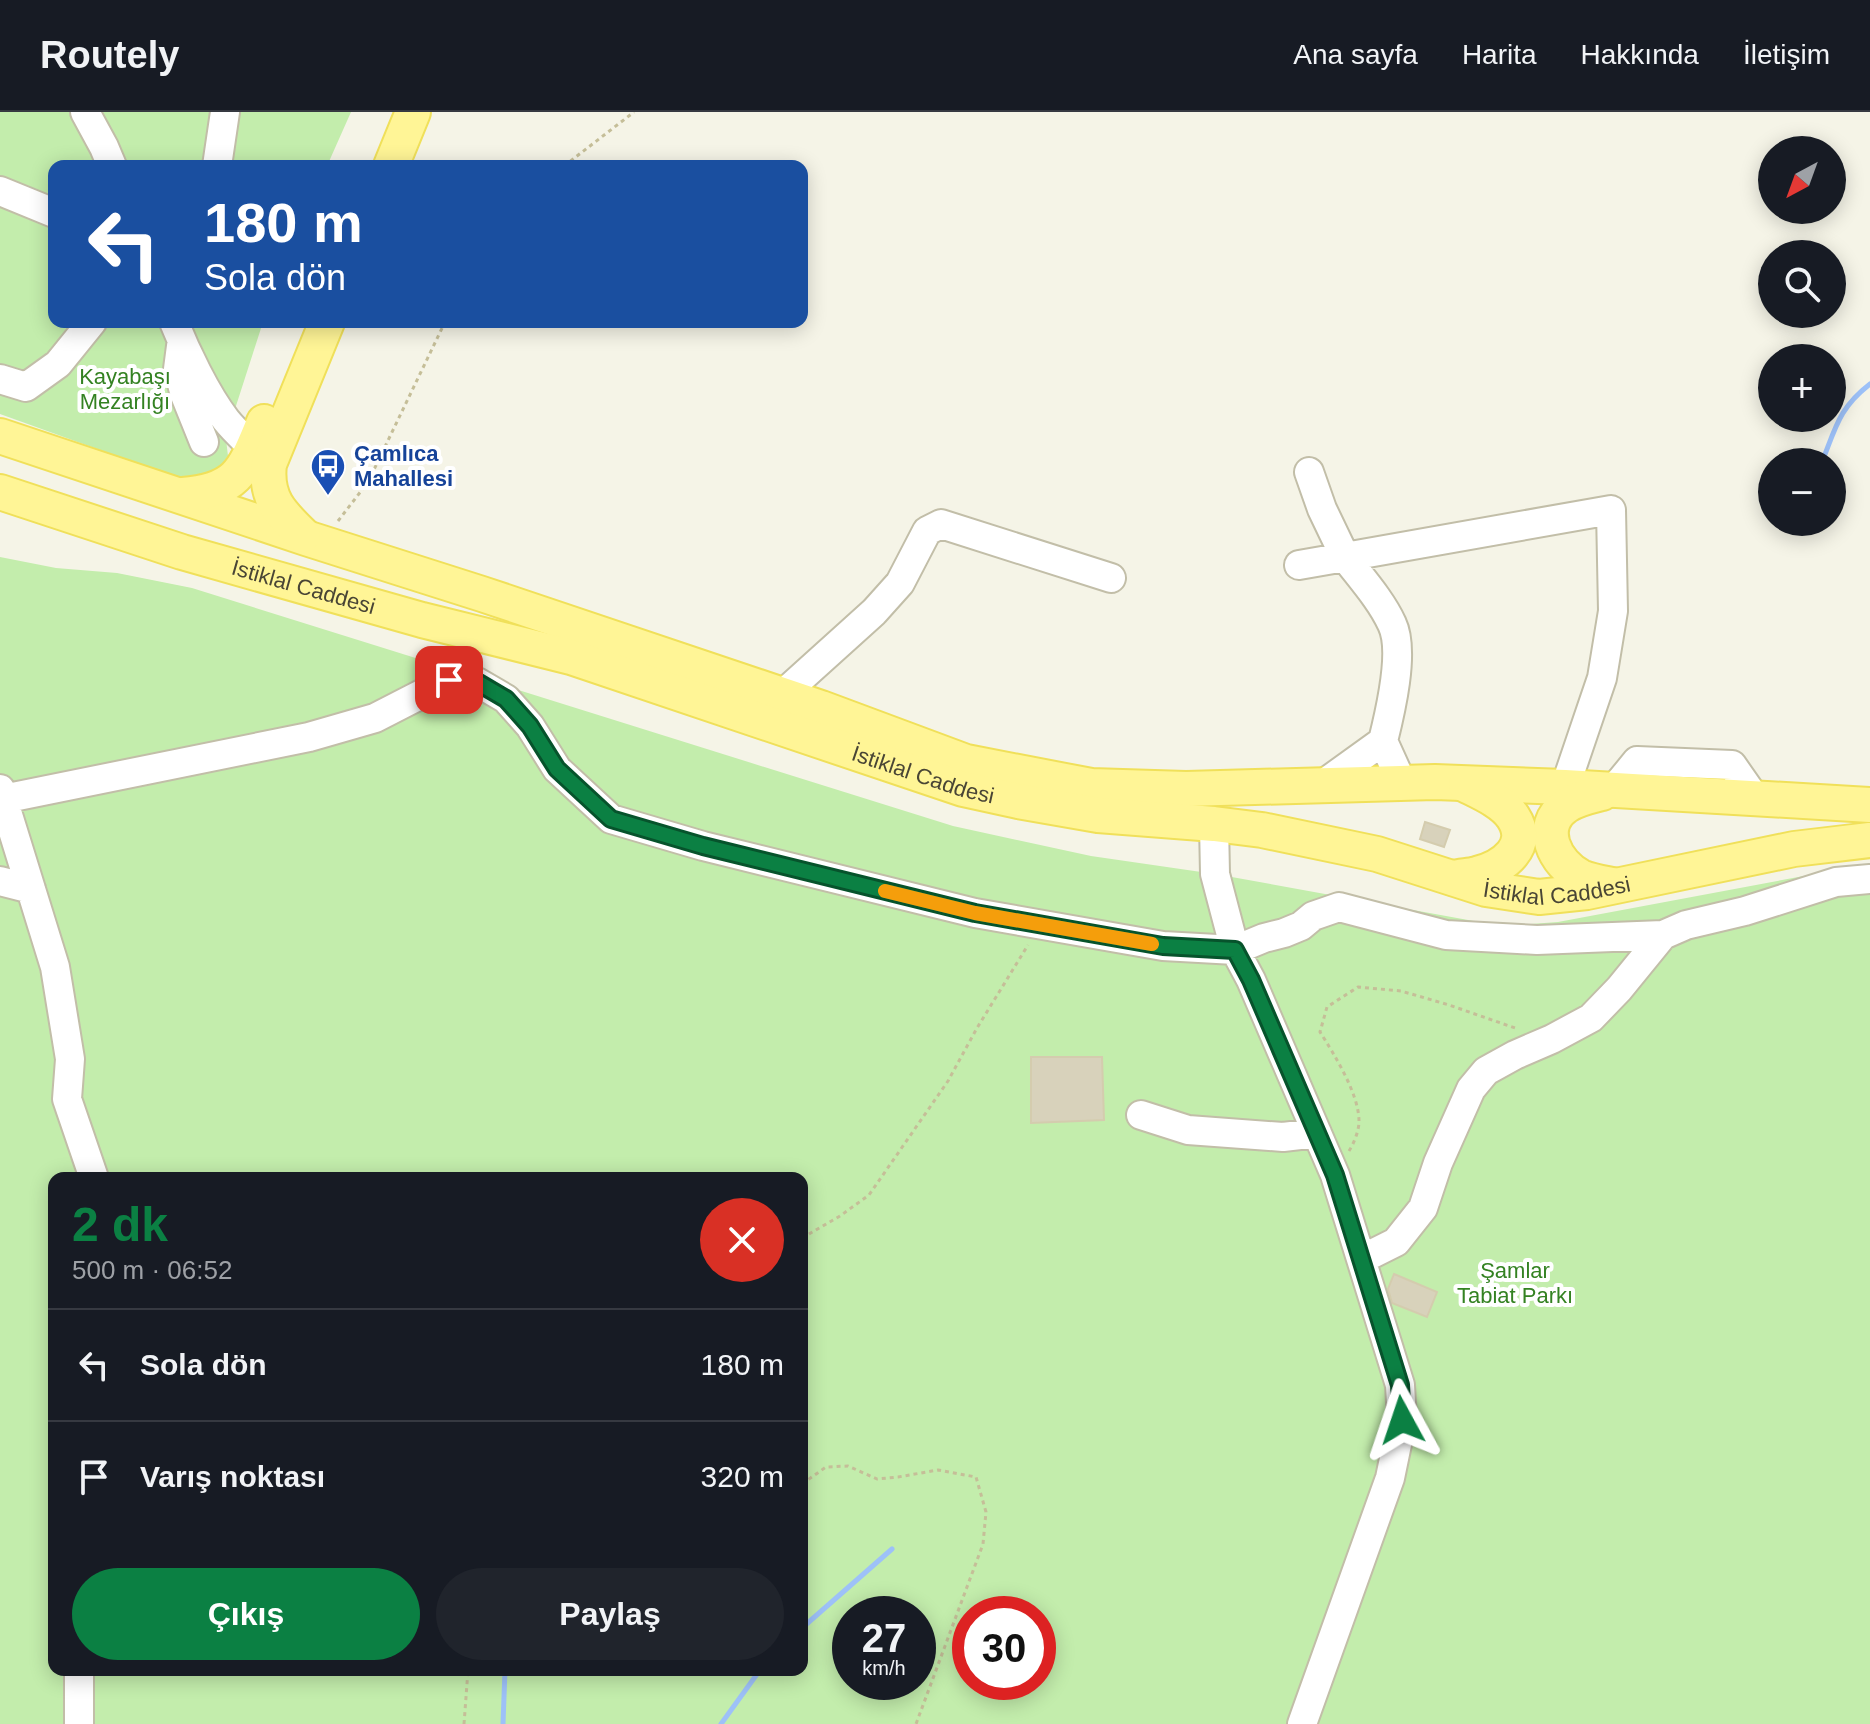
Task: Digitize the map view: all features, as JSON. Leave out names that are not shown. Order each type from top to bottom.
[{"type":"main road","points":[[369,160],[389,112]]},
{"type":"main road","points":[[393,160],[413,112]]},
{"type":"main road","points":[[270,489],[264,496],[253,498],[237,485],[302,328]]},
{"type":"main road","points":[[306,538],[281,514],[270,489],[269,464],[325,328]]},
{"type":"main road","name":"İstiklal Caddesi","points":[[0,436],[782,695],[966,762],[1091,786],[1186,789],[1461,783],[1870,805]]},
{"type":"main road","points":[[180,495],[203,493],[221,487],[245,462]]},
{"type":"main road","name":"İstiklal Caddesi","points":[[0,492],[182,552],[422,620],[571,657],[963,789],[1098,815],[1262,830],[1377,854],[1486,889],[1539,897],[1587,892],[1794,849],[1870,840]]},
{"type":"main road","points":[[1453,878],[1479,874],[1501,864],[1516,851],[1520,834],[1512,815],[1490,797],[1461,783]]},
{"type":"main road","points":[[1612,885],[1580,877],[1557,857],[1550,836],[1553,820],[1565,806],[1614,789]]},
{"type":"street","points":[[85,112],[109,160]]},
{"type":"street","points":[[218,160],[225,112]]},
{"type":"street","points":[[0,191],[48,211]]},
{"type":"street","points":[[0,379],[26,387],[58,364],[87,328]]},
{"type":"street","points":[[181,328],[209,394],[225,419],[245,462]]},
{"type":"street","points":[[181,328],[178,369],[204,442]]},
{"type":"street","points":[[1309,472],[1322,509],[1345,557],[1394,626],[1397,648],[1392,707],[1383,741],[1402,783]]},
{"type":"street","points":[[1299,565],[1611,510],[1613,611],[1602,678],[1565,787]]},
{"type":"street","points":[[782,695],[874,612],[900,583],[927,531],[941,524],[1111,578]]},
{"type":"street","points":[[92,1172],[67,1099],[70,1059],[55,967],[2,794],[309,737],[375,718],[449,680],[477,682],[506,699],[530,726],[557,769],[611,819],[703,846],[975,913],[1163,946],[1235,950],[1301,926],[1313,916],[1339,907],[1446,935],[1537,940],[1663,935],[1686,925],[1745,911],[1825,885],[1870,879]]},
{"type":"street","points":[[1322,785],[1383,741]]},
{"type":"street","points":[[1214,824],[1215,874],[1235,950],[1251,980],[1335,1175],[1400,1385],[1402,1420],[1390,1478],[1302,1724]]},
{"type":"street","points":[[0,881],[31,889]]},
{"type":"street","points":[[1362,1259],[1396,1242],[1423,1208],[1438,1163],[1471,1089],[1486,1071],[1591,1018],[1663,935]]},
{"type":"street","points":[[1141,1115],[1188,1130],[1283,1137],[1317,1133]]},
{"type":"street","points":[[79,1676],[79,1724]]},
{"type":"path","points":[[572,160],[634,112]]},
{"type":"path","points":[[306,538],[335,524],[368,482],[442,328]]},
{"type":"path","points":[[808,1235],[869,1195],[948,1081],[1039,924]]},
{"type":"path","points":[[1335,1175],[1355,1141],[1359,1121],[1354,1099],[1337,1058],[1320,1032],[1327,1007],[1358,987],[1401,991],[1552,1039]]},
{"type":"path","points":[[808,1480],[826,1467],[848,1466],[877,1479],[938,1470],[976,1477],[986,1512],[983,1544],[916,1724]]},
{"type":"path","points":[[464,1724],[468,1676]]},
{"type":"green space","name":"Kayabaşı Mezarlığı","points":[[0,112],[351,112],[330,160],[48,160],[48,328],[261,328],[225,431],[228,456],[220,467],[208,477],[175,477],[0,414]]},
{"type":"green space","name":"Şamlar Tabiat Parkı","points":[[0,557],[56,568],[117,573],[192,588],[953,826],[1091,856],[1215,874],[1501,926],[1558,922],[1836,870],[1870,867],[1870,1724],[0,1724]]},
{"type":"building","points":[[1425,822],[1450,830],[1444,847],[1420,839]]},
{"type":"building","points":[[1031,1057],[1102,1057],[1104,1120],[1031,1123]]},
{"type":"building","points":[[1394,1274],[1437,1292],[1427,1317],[1392,1303],[1388,1289]]},
{"type":"waterway","points":[[1827,448],[1845,410],[1870,384]]},
{"type":"waterway","points":[[808,1623],[892,1549]]},
{"type":"waterway","points":[[503,1724],[505,1676]]},
{"type":"waterway","points":[[721,1724],[756,1676]]},
{"type":"slow traffic","points":[[885,891],[975,913],[1152,944]]},
{"type":"place","name":"Çamlıca Mahallesi","points":[[328,497]]},
{"type":"route","points":[[449,680],[477,682],[506,699],[530,726],[557,769],[611,819],[703,846],[975,913],[1163,946],[1235,950],[1251,980],[1335,1175],[1400,1385],[1402,1420]]}]
